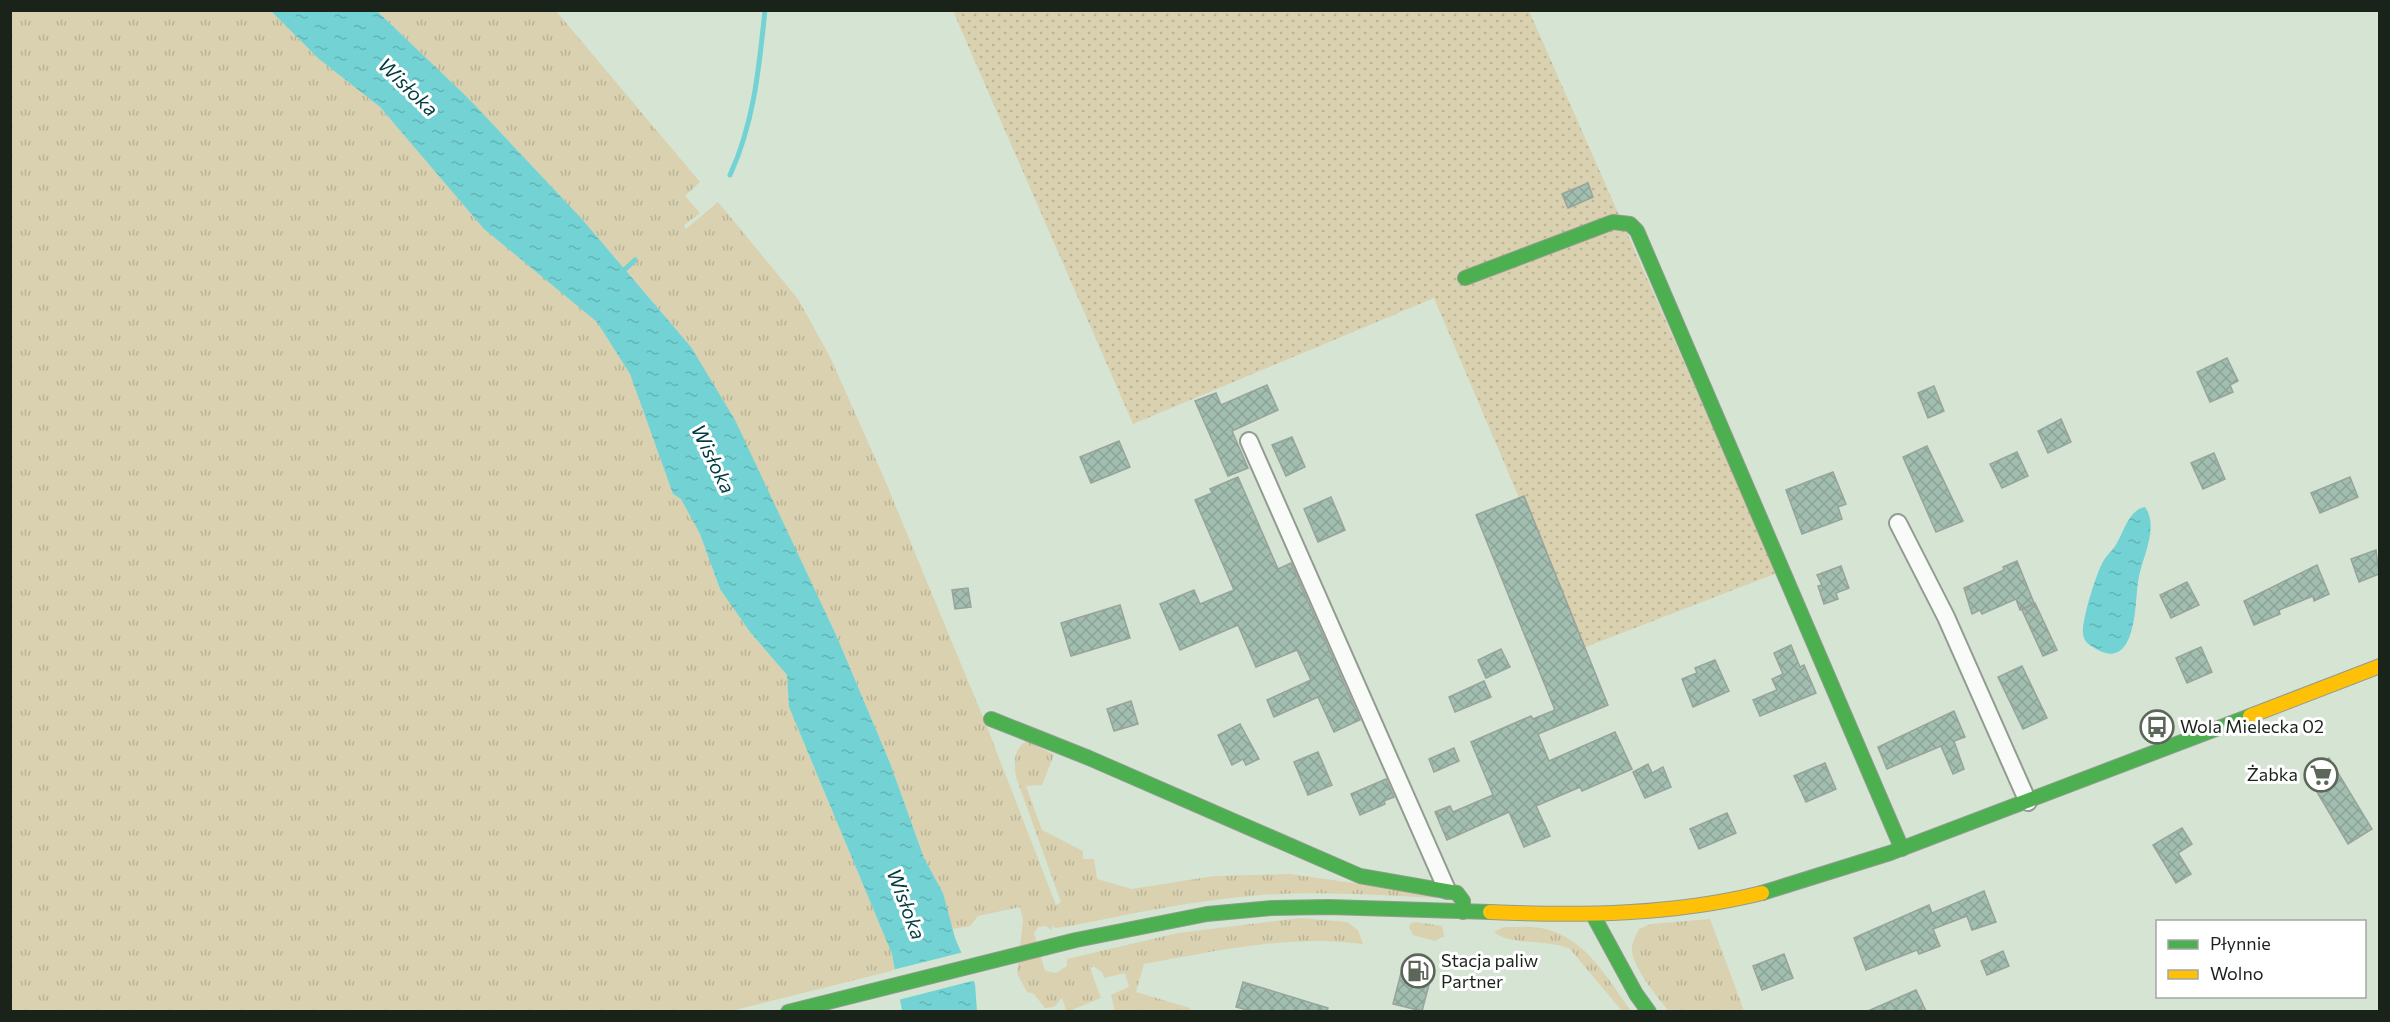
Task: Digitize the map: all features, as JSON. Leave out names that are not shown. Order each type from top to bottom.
[{"type":"street","points":[[1465,278],[1613,222],[1630,224],[1637,231],[1902,849]]},
{"type":"street","points":[[1249,441],[1447,890]]},
{"type":"street","points":[[1898,524],[1946,617],[2028,802]]},
{"type":"street","points":[[788,1011],[1060,944],[1197,916],[1268,908],[1347,906],[1593,915],[1724,901],[1788,887],[1902,849],[2379,666]]},
{"type":"street","points":[[992,719],[1089,758],[1360,876],[1457,893],[1462,901],[1463,912]]},
{"type":"street","points":[[1593,915],[1636,994],[1649,1011]]},
{"type":"green space","points":[[10,11],[271,11],[319,59],[380,107],[484,229],[597,322],[630,374],[673,494],[681,499],[700,534],[720,589],[750,632],[787,675],[789,707],[892,954],[895,970],[727,1012],[11,1011]]},
{"type":"green space","points":[[377,11],[556,11],[700,182],[685,196],[700,213],[684,225],[686,229],[718,202],[798,299],[830,357],[884,478],[987,727],[1056,905],[1061,902],[1016,777],[1017,752],[1027,741],[1054,755],[1042,785],[1026,786],[1042,830],[1083,851],[1083,859],[1094,859],[1097,879],[1132,889],[1214,876],[1290,874],[1436,895],[1436,898],[1327,893],[1261,895],[1189,904],[1070,926],[1055,928],[1053,926],[1051,930],[1046,926],[1038,927],[1034,933],[1045,971],[1056,973],[1067,966],[1067,959],[1178,933],[1300,918],[1347,922],[1358,930],[1363,944],[1308,941],[1253,945],[1144,964],[1136,992],[1190,1008],[1189,1011],[1115,1011],[1111,995],[1129,987],[1125,973],[1104,978],[1102,972],[1093,966],[1090,968],[1101,998],[1067,1012],[1062,998],[1054,1007],[1045,1008],[1034,994],[1027,992],[1017,973],[1023,920],[1020,907],[978,916],[970,926],[952,929],[943,893],[924,858],[890,763],[837,637],[788,535],[691,347],[581,218],[469,99]]},
{"type":"green space","points":[[953,11],[1529,11],[1777,573],[1583,648],[1434,298],[1133,424]]},
{"type":"green space","points":[[1710,919],[1744,1011],[1669,1011],[1637,966],[1632,951],[1635,937],[1639,929],[1651,924]]},
{"type":"green space","points":[[1411,923],[1442,926],[1444,936],[1435,941],[1413,935],[1409,927]]},
{"type":"green space","points":[[1504,927],[1541,928],[1571,940],[1594,960],[1631,1011],[1622,1011],[1570,949],[1552,944],[1510,939],[1494,932]]},
{"type":"water","name":"Wisłoka","points":[[271,11],[377,11],[469,99],[581,218],[691,347],[735,420],[837,637],[890,763],[924,858],[943,893],[955,938],[975,984],[977,1011],[902,1011],[892,954],[789,707],[787,675],[750,632],[720,589],[700,534],[681,499],[673,494],[630,374],[597,322],[484,229],[380,107],[319,59]]},
{"type":"water","points":[[2145,507],[2151,524],[2150,534],[2138,582],[2131,631],[2127,643],[2120,651],[2111,654],[2098,650],[2085,640],[2083,628],[2087,608],[2097,574],[2105,559],[2117,544],[2130,518],[2139,509]]},
{"type":"pier","points":[[964,952],[976,980],[898,1000],[892,970]]},
{"type":"building","points":[[1588,183],[1593,197],[1568,208],[1562,194]]},
{"type":"building","points":[[2227,358],[2238,381],[2230,385],[2233,392],[2210,402],[2197,372]]},
{"type":"building","points":[[1267,385],[1278,410],[1232,431],[1248,468],[1228,476],[1195,401],[1216,393],[1221,405]]},
{"type":"building","points":[[1934,386],[1944,411],[1928,418],[1918,393]]},
{"type":"building","points":[[2061,419],[2071,442],[2048,453],[2038,431]]},
{"type":"building","points":[[1292,437],[1305,467],[1286,476],[1272,445]]},
{"type":"building","points":[[1119,441],[1130,467],[1091,483],[1080,457]]},
{"type":"building","points":[[1927,446],[1963,521],[1936,532],[1903,457]]},
{"type":"building","points":[[2017,452],[2028,476],[2002,488],[1990,464]]},
{"type":"building","points":[[2214,453],[2225,479],[2203,489],[2191,463]]},
{"type":"building","points":[[1833,472],[1846,504],[1838,507],[1842,519],[1802,534],[1786,490]]},
{"type":"building","points":[[1238,477],[1278,569],[1291,563],[1360,720],[1334,732],[1318,697],[1274,717],[1267,700],[1311,680],[1297,650],[1256,667],[1238,625],[1180,650],[1160,604],[1194,590],[1200,604],[1234,590],[1195,500],[1212,493],[1210,489]]},
{"type":"building","points":[[2350,477],[2358,497],[2320,513],[2311,493]]},
{"type":"building","points":[[1524,496],[1608,705],[1538,734],[1549,761],[1615,732],[1632,769],[1582,791],[1580,787],[1536,806],[1550,836],[1524,847],[1509,812],[1447,840],[1435,812],[1450,806],[1453,812],[1493,795],[1471,742],[1531,716],[1533,719],[1555,710],[1476,515]]},
{"type":"building","points":[[1331,497],[1345,530],[1318,542],[1304,509]]},
{"type":"building","points":[[2376,550],[2379,574],[2359,582],[2351,559]]},
{"type":"building","points":[[2017,561],[2034,603],[2020,610],[2016,599],[1982,614],[1980,610],[1972,614],[1964,588],[2004,570],[2003,567]]},
{"type":"building","points":[[2317,565],[2329,594],[2314,601],[2313,596],[2279,610],[2280,614],[2254,625],[2244,601]]},
{"type":"building","points":[[1841,566],[1849,588],[1836,593],[1838,599],[1824,604],[1818,586],[1822,585],[1817,575]]},
{"type":"building","points":[[2187,582],[2199,605],[2171,618],[2160,595]]},
{"type":"building","points":[[968,588],[971,607],[955,609],[952,590]]},
{"type":"building","points":[[2035,603],[2057,650],[2043,656],[2022,610]]},
{"type":"building","points":[[1120,605],[1130,638],[1071,656],[1061,623]]},
{"type":"building","points":[[1791,645],[1800,667],[1804,665],[1816,693],[1760,716],[1753,700],[1777,690],[1772,679],[1783,674],[1774,653]]},
{"type":"building","points":[[2201,647],[2212,672],[2187,683],[2176,658]]},
{"type":"building","points":[[1501,649],[1510,667],[1486,678],[1478,660]]},
{"type":"building","points":[[1715,660],[1729,691],[1693,707],[1682,679],[1697,673],[1695,668]]},
{"type":"building","points":[[2022,666],[2047,718],[2023,729],[1998,677]]},
{"type":"building","points":[[1484,681],[1491,697],[1455,712],[1449,697]]},
{"type":"building","points":[[1131,701],[1138,724],[1114,731],[1107,709]]},
{"type":"building","points":[[1954,711],[1965,737],[1954,741],[1964,769],[1953,774],[1941,746],[1887,769],[1878,747]]},
{"type":"building","points":[[1240,724],[1259,759],[1246,765],[1243,759],[1232,765],[1218,735]]},
{"type":"building","points":[[1454,748],[1459,761],[1434,772],[1429,759]]},
{"type":"building","points":[[1318,752],[1332,785],[1308,795],[1294,762]]},
{"type":"building","points":[[2329,758],[2372,829],[2348,844],[2305,772]]},
{"type":"building","points":[[1825,763],[1836,789],[1806,802],[1794,776]]},
{"type":"building","points":[[1648,764],[1652,773],[1663,767],[1671,787],[1645,798],[1633,772]]},
{"type":"building","points":[[1386,779],[1394,797],[1384,801],[1385,804],[1360,815],[1351,794]]},
{"type":"building","points":[[1727,813],[1736,833],[1699,849],[1690,829]]},
{"type":"building","points":[[2182,828],[2192,844],[2178,853],[2191,874],[2176,883],[2153,845]]},
{"type":"building","points":[[1984,891],[1996,922],[1972,930],[1967,916],[1933,929],[1940,946],[1919,954],[1917,950],[1866,970],[1854,938],[1929,905],[1932,913]]},
{"type":"building","points":[[2003,951],[2009,966],[1987,975],[1981,961]]},
{"type":"building","points":[[1784,954],[1793,978],[1762,990],[1753,966]]},
{"type":"building","points":[[1401,973],[1430,981],[1422,1011],[1393,1004]]},
{"type":"building","points":[[1243,982],[1328,1008],[1327,1011],[1251,1011],[1236,1007]]},
{"type":"building","points":[[1916,990],[1926,1011],[1868,1011]]},
{"type":"waterway","points":[[730,175],[750,115],[758,74],[765,10]]},
{"type":"waterway","points":[[621,273],[635,260]]},
{"type":"traffic: fast","points":[[1465,278],[1613,222],[1630,224],[1637,231],[1902,849]]},
{"type":"traffic: fast","points":[[1762,893],[1890,853],[2250,716]]},
{"type":"traffic: fast","points":[[991,719],[1089,758],[1360,876],[1457,893],[1463,901],[1463,912]]},
{"type":"traffic: fast","points":[[788,1012],[1076,940],[1207,914],[1272,908],[1329,907],[1490,912]]},
{"type":"traffic: fast","points":[[1593,915],[1636,994],[1649,1012]]},
{"type":"traffic: slow","points":[[2250,716],[2380,666]]},
{"type":"traffic: slow","points":[[1490,912],[1593,914],[1661,910],[1762,893]]},
{"type":"place","name":"Wola Mielecka 02","points":[[2157,727]]},
{"type":"place","name":"Żabka","points":[[2321,775]]},
{"type":"place","name":"Stacja paliw Partner","points":[[1418,971]]}]
